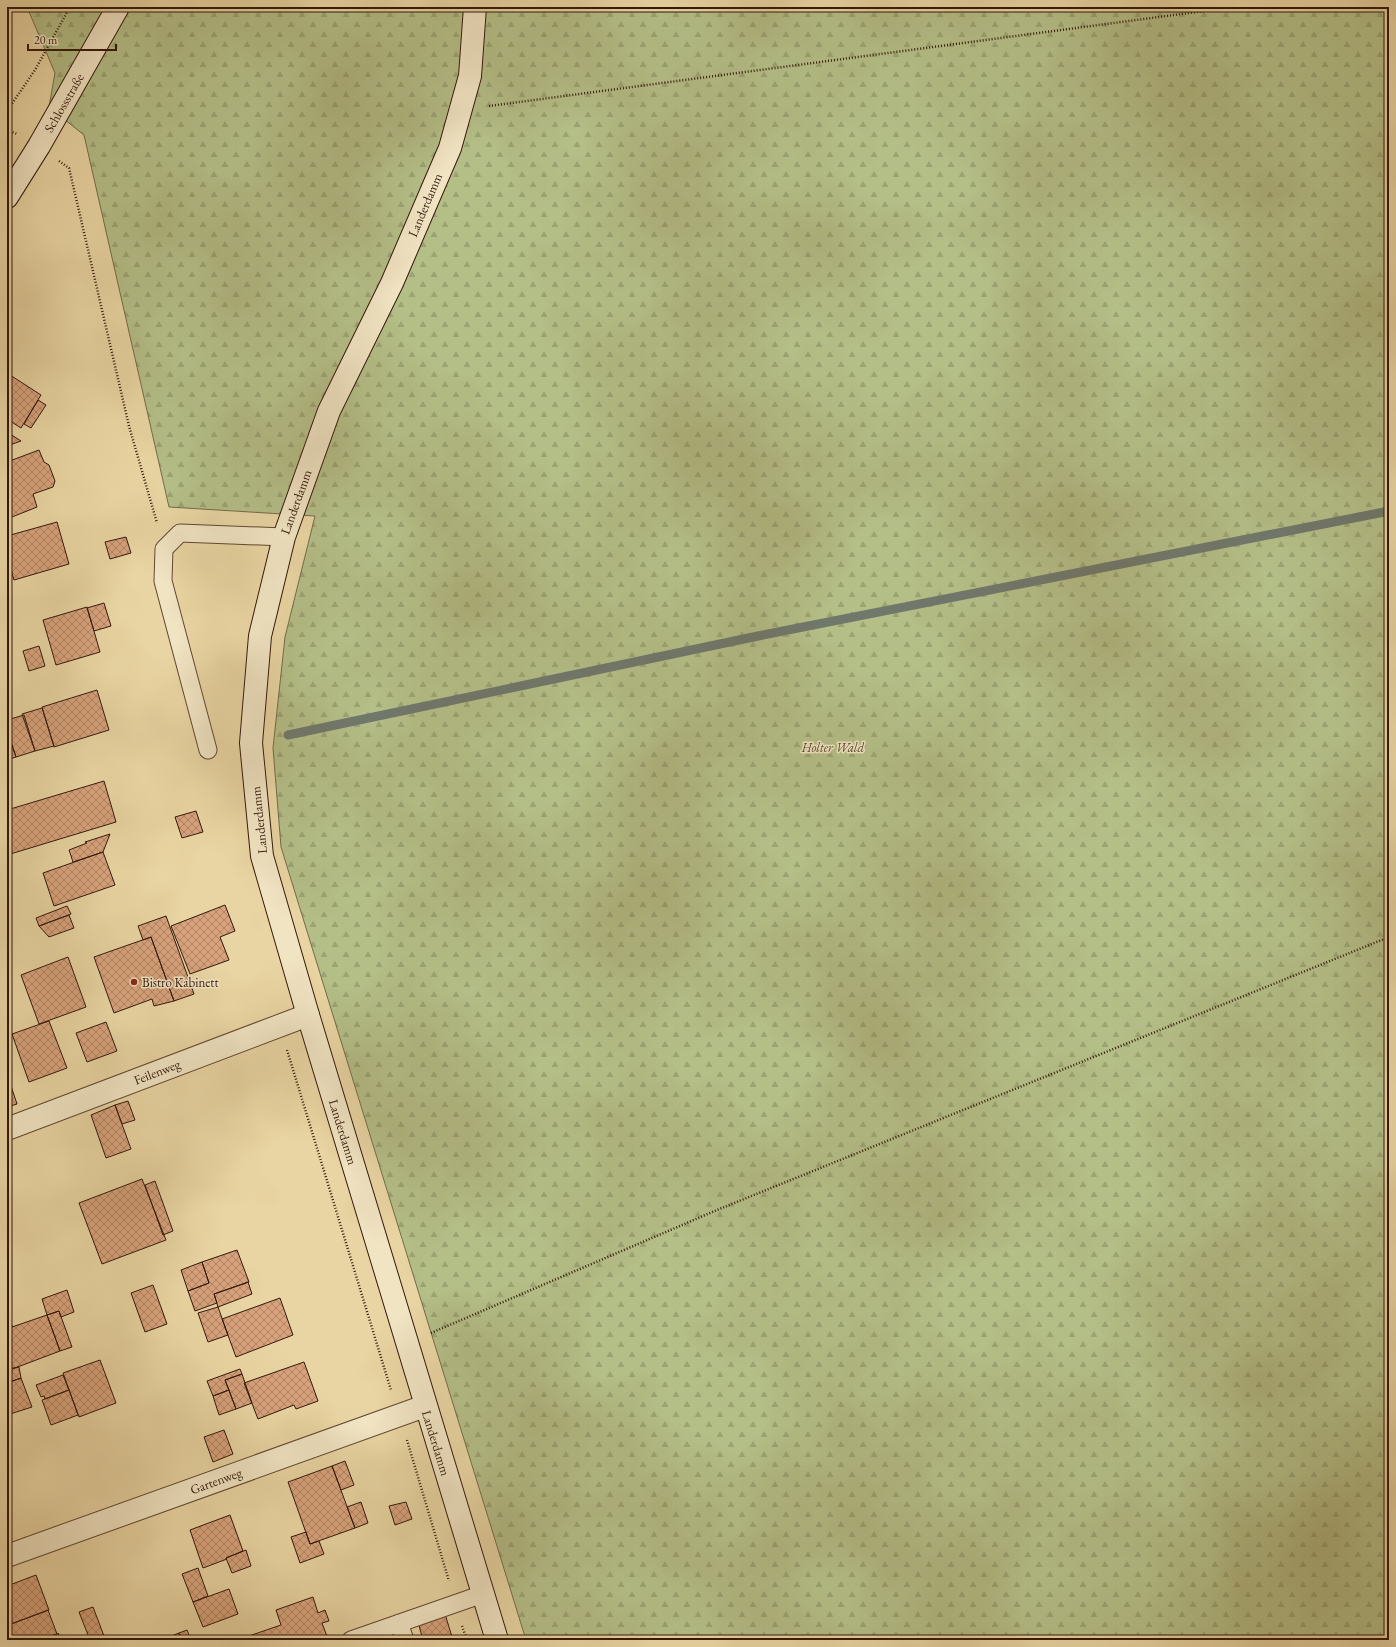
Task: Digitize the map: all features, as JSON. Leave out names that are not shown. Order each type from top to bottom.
[{"type":"main road","name":"Schlossstraße","points":[[7,197],[39,146],[118,7]]},
{"type":"main road","name":"Landerdamm","points":[[475,7],[470,76],[450,148],[392,283],[329,411],[284,537],[260,636],[251,743],[262,856],[425,1406],[497,1640]]},
{"type":"main road","name":"Feilenweg","points":[[7,1129],[308,1015]]},
{"type":"main road","name":"Gartenweg","points":[[7,1556],[425,1406]]},
{"type":"lane","points":[[208,750],[163,581],[164,549],[180,533],[284,537]]},
{"type":"lane","points":[[351,1640],[483,1594]]},
{"type":"lane","points":[[399,1623],[405,1640]]},
{"type":"path","points":[[7,111],[35,70],[70,7]]},
{"type":"path","points":[[460,110],[1234,7]]},
{"type":"path","points":[[39,146],[69,168],[129,426],[164,549]]},
{"type":"path","points":[[407,1344],[717,1210],[1389,937]]},
{"type":"green space","name":"Holter Wald","points":[[27,7],[1389,7],[1389,1640],[526,1640],[281,847],[273,748],[285,637],[315,516],[169,507],[84,135],[49,107],[55,73]]},
{"type":"building","points":[[7,373],[41,395],[21,428],[7,419]]},
{"type":"building","points":[[38,400],[46,405],[31,428],[24,424]]},
{"type":"building","points":[[7,432],[21,441],[7,446]]},
{"type":"building","points":[[39,450],[44,462],[49,465],[55,481],[53,487],[33,494],[37,507],[7,519],[7,504],[12,502],[7,489],[7,462]]},
{"type":"building","points":[[57,522],[69,564],[14,580],[7,556],[7,536]]},
{"type":"building","points":[[126,537],[131,553],[110,559],[105,542]]},
{"type":"building","points":[[7,599],[11,613],[7,614]]},
{"type":"building","points":[[104,603],[111,626],[94,631],[87,608]]},
{"type":"building","points":[[87,607],[100,652],[56,665],[43,620]]},
{"type":"building","points":[[39,646],[45,666],[29,671],[23,651]]},
{"type":"building","points":[[97,690],[109,730],[54,747],[42,707]]},
{"type":"building","points":[[42,708],[54,746],[35,751],[22,714]]},
{"type":"building","points":[[24,715],[35,751],[16,757],[7,729],[7,720]]},
{"type":"building","points":[[7,732],[16,757],[7,760]]},
{"type":"building","points":[[104,781],[116,822],[7,855],[7,810]]},
{"type":"building","points":[[196,811],[203,832],[182,838],[175,817]]},
{"type":"building","points":[[110,834],[103,852],[73,862],[69,850],[87,843],[85,842]]},
{"type":"building","points":[[103,852],[115,885],[54,906],[43,873]]},
{"type":"building","points":[[225,905],[235,931],[220,937],[229,960],[190,974],[171,926]]},
{"type":"building","points":[[67,906],[71,914],[39,926],[36,918]]},
{"type":"building","points":[[69,915],[74,928],[49,937],[39,926]]},
{"type":"building","points":[[166,916],[194,994],[174,1001],[151,937],[143,940],[138,926]]},
{"type":"building","points":[[151,937],[174,1001],[154,1006],[152,999],[114,1013],[94,957]]},
{"type":"building","points":[[68,957],[86,1007],[39,1024],[21,975]]},
{"type":"building","points":[[7,1021],[12,1034],[7,1036]]},
{"type":"building","points":[[49,1021],[67,1068],[29,1082],[12,1034]]},
{"type":"building","points":[[106,1022],[117,1051],[87,1062],[76,1033]]},
{"type":"building","points":[[7,1074],[17,1104],[7,1107]]},
{"type":"building","points":[[128,1101],[135,1120],[122,1124],[115,1105]]},
{"type":"building","points":[[115,1105],[131,1149],[106,1158],[91,1115]]},
{"type":"building","points":[[142,1179],[166,1240],[102,1264],[79,1203]]},
{"type":"building","points":[[155,1181],[173,1231],[163,1235],[145,1185]]},
{"type":"building","points":[[237,1250],[249,1282],[214,1294],[217,1303],[195,1311],[188,1291],[209,1283],[202,1262]]},
{"type":"building","points":[[202,1262],[209,1283],[188,1291],[181,1270]]},
{"type":"building","points":[[248,1282],[252,1294],[218,1307],[214,1294]]},
{"type":"building","points":[[153,1285],[167,1324],[145,1332],[131,1293]]},
{"type":"building","points":[[67,1290],[74,1312],[61,1317],[59,1311],[47,1315],[42,1299]]},
{"type":"building","points":[[280,1298],[293,1335],[236,1357],[222,1319]]},
{"type":"building","points":[[218,1307],[228,1335],[208,1342],[198,1313]]},
{"type":"building","points":[[59,1311],[72,1347],[60,1351],[47,1315]]},
{"type":"building","points":[[47,1315],[60,1351],[7,1371],[7,1327],[12,1325],[12,1327]]},
{"type":"building","points":[[100,1360],[116,1403],[79,1417],[63,1373]]},
{"type":"building","points":[[304,1362],[318,1401],[296,1409],[294,1405],[258,1419],[244,1383]]},
{"type":"building","points":[[19,1367],[21,1378],[7,1383],[7,1369]]},
{"type":"building","points":[[240,1369],[242,1374],[225,1380],[229,1390],[213,1396],[207,1381]]},
{"type":"building","points":[[242,1374],[252,1403],[236,1409],[225,1380]]},
{"type":"building","points":[[63,1375],[69,1390],[45,1399],[44,1396],[41,1397],[36,1385]]},
{"type":"building","points":[[21,1378],[32,1407],[7,1415],[7,1383]]},
{"type":"building","points":[[69,1390],[78,1415],[51,1425],[42,1400]]},
{"type":"building","points":[[229,1390],[236,1409],[219,1415],[213,1396]]},
{"type":"building","points":[[224,1430],[233,1454],[213,1462],[204,1437]]},
{"type":"building","points":[[345,1461],[354,1485],[341,1490],[332,1466]]},
{"type":"building","points":[[332,1466],[355,1528],[310,1544],[288,1482]]},
{"type":"building","points":[[361,1502],[368,1523],[355,1528],[347,1507]]},
{"type":"building","points":[[406,1502],[412,1519],[395,1525],[389,1506]]},
{"type":"building","points":[[230,1515],[243,1551],[203,1568],[190,1530]]},
{"type":"building","points":[[306,1532],[310,1544],[319,1541],[324,1554],[300,1563],[291,1537]]},
{"type":"building","points":[[246,1550],[251,1566],[232,1573],[226,1558]]},
{"type":"building","points":[[198,1568],[208,1596],[193,1602],[182,1574]]},
{"type":"building","points":[[36,1575],[49,1610],[11,1624],[7,1612],[7,1586]]},
{"type":"building","points":[[229,1589],[238,1614],[203,1627],[193,1602]]},
{"type":"building","points":[[313,1597],[318,1613],[325,1610],[329,1621],[322,1623],[328,1639],[244,1640],[243,1638],[281,1625],[276,1610]]},
{"type":"building","points":[[93,1607],[104,1636],[90,1640],[79,1612]]},
{"type":"building","points":[[48,1610],[57,1634],[40,1640],[7,1640],[7,1623],[11,1622],[11,1624]]},
{"type":"building","points":[[445,1614],[453,1640],[423,1640],[418,1622]]},
{"type":"building","points":[[187,1630],[191,1640],[182,1640],[179,1633]]},
{"type":"building","points":[[58,1633],[61,1640],[40,1640],[57,1634]]},
{"type":"building","points":[[179,1633],[182,1640],[161,1640]]},
{"type":"waterway","points":[[288,735],[758,636],[1389,511]]},
{"type":"place","name":"Bistro Kabinett","points":[[134,982]]}]
